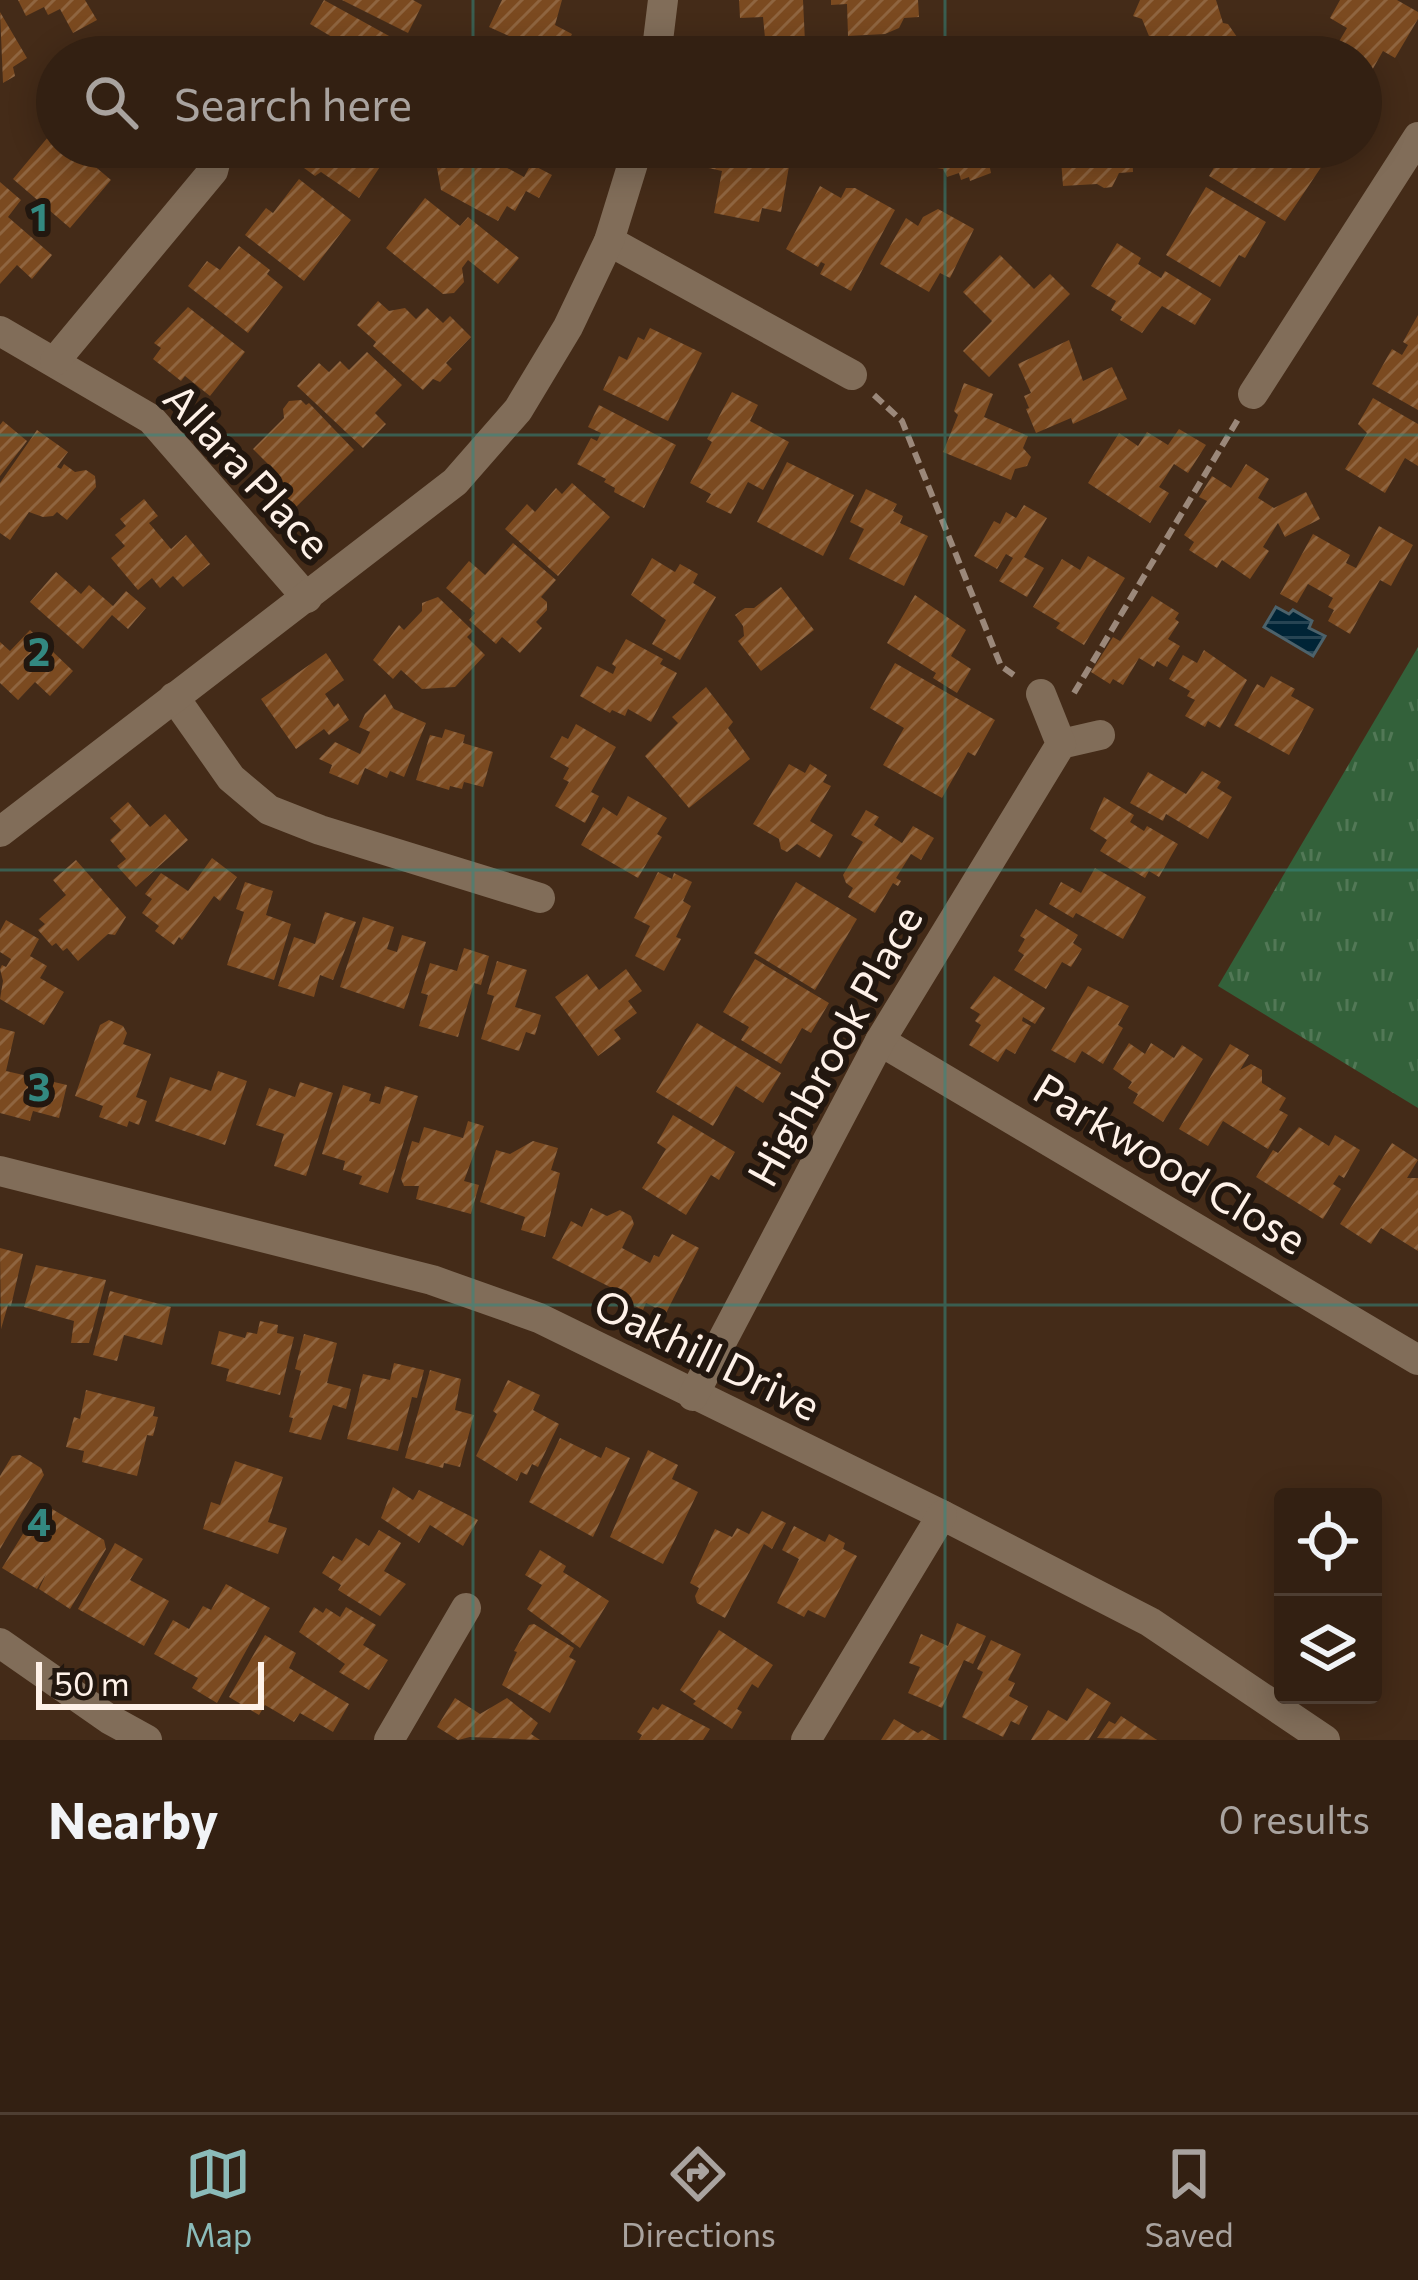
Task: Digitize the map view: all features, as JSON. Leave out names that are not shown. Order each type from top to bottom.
[{"type":"street","points":[[659,36],[663,0]]},
{"type":"street","points":[[1253,394],[1418,137]]},
{"type":"street","points":[[56,361],[214,168]]},
{"type":"street","points":[[0,832],[455,482],[518,410],[568,327],[609,241],[632,168]]},
{"type":"street","points":[[609,241],[852,375]]},
{"type":"street","name":"Allara Place","points":[[0,331],[151,419],[307,598]]},
{"type":"street","points":[[1041,694],[1058,735],[1100,734]]},
{"type":"street","points":[[174,697],[231,778],[269,810],[541,898]]},
{"type":"street","name":"Highbrook Place","points":[[693,1396],[880,1041],[1058,735]]},
{"type":"street","name":"Parkwood Close","points":[[880,1041],[1418,1360]]},
{"type":"street","name":"Oakhill Drive","points":[[0,1171],[432,1280],[538,1318],[1150,1622],[1324,1740]]},
{"type":"street","points":[[806,1740],[942,1515]]},
{"type":"street","points":[[389,1740],[466,1608]]},
{"type":"street","points":[[0,1643],[147,1740]]},
{"type":"path","points":[[852,375],[902,422],[1001,666],[1041,694]]},
{"type":"path","points":[[1058,735],[1253,394]]},
{"type":"green space","points":[[1418,647],[1418,1108],[1218,986]]},
{"type":"water","points":[[1276,607],[1312,621],[1309,628],[1325,636],[1313,656],[1264,627]]},
{"type":"building","points":[[18,0],[85,0],[97,20],[73,33],[60,9],[48,15],[44,7],[26,16]]},
{"type":"building","points":[[324,0],[389,36],[330,36],[310,24]]},
{"type":"building","points":[[342,0],[413,0],[422,5],[408,33]]},
{"type":"building","points":[[502,0],[562,0],[555,25],[572,34],[509,36],[489,27]]},
{"type":"building","points":[[739,0],[803,0],[805,36],[765,36],[763,17],[740,18]]},
{"type":"building","points":[[831,0],[918,0],[919,17],[904,18],[899,28],[885,34],[848,36],[847,4],[831,5]]},
{"type":"building","points":[[1140,0],[1216,0],[1223,23],[1236,36],[1149,36],[1142,19],[1133,16]]},
{"type":"building","points":[[1340,0],[1397,0],[1418,12],[1395,58],[1382,53],[1382,36],[1342,36],[1347,28],[1330,18]]},
{"type":"building","points":[[0,12],[27,58],[13,67],[15,76],[3,83]]},
{"type":"building","points":[[36,151],[36,168],[97,168],[111,180],[70,228],[13,179]]},
{"type":"building","points":[[304,168],[379,168],[359,198],[321,172],[315,176]]},
{"type":"building","points":[[437,168],[507,168],[524,177],[529,168],[539,168],[552,175],[539,198],[526,191],[515,211],[507,206],[498,221],[441,190]]},
{"type":"building","points":[[708,168],[789,168],[781,212],[762,208],[759,222],[714,213],[722,171]]},
{"type":"building","points":[[937,168],[990,168],[991,173],[970,181],[969,177],[961,180],[959,173],[947,177]]},
{"type":"building","points":[[1062,168],[1133,168],[1133,172],[1119,173],[1112,187],[1063,186]]},
{"type":"building","points":[[1214,168],[1321,168],[1285,221],[1209,176]]},
{"type":"building","points":[[299,179],[351,220],[304,281],[245,235],[266,208],[273,213]]},
{"type":"building","points":[[0,182],[21,200],[8,217],[52,255],[32,279],[17,265],[0,284]]},
{"type":"building","points":[[820,186],[841,198],[846,188],[855,188],[895,210],[851,291],[820,274],[825,264],[818,267],[786,249]]},
{"type":"building","points":[[1206,187],[1266,222],[1245,258],[1239,255],[1220,287],[1166,255]]},
{"type":"building","points":[[425,198],[460,226],[468,217],[519,258],[498,284],[468,260],[462,268],[464,282],[454,293],[443,294],[386,248]]},
{"type":"building","points":[[938,209],[974,229],[950,278],[940,273],[929,292],[880,264],[906,218],[918,226],[923,217]]},
{"type":"building","points":[[1117,243],[1161,278],[1165,271],[1211,299],[1195,325],[1162,306],[1142,333],[1120,320],[1111,310],[1116,301],[1091,286]]},
{"type":"building","points":[[239,246],[283,287],[248,333],[188,286],[207,261],[220,270]]},
{"type":"building","points":[[1000,255],[1034,289],[1050,274],[1070,294],[989,377],[963,351],[992,321],[963,292]]},
{"type":"building","points":[[378,301],[389,311],[405,308],[416,319],[427,308],[443,323],[450,316],[471,337],[446,363],[452,369],[440,382],[433,379],[423,390],[373,346],[376,342],[357,325]]},
{"type":"building","points":[[188,307],[245,352],[210,396],[153,359],[161,348],[154,343]]},
{"type":"building","points":[[1418,315],[1418,410],[1372,384],[1392,349],[1402,355],[1408,345],[1403,342]]},
{"type":"building","points":[[650,328],[702,353],[668,421],[603,390],[619,356],[627,360],[638,337],[644,340]]},
{"type":"building","points":[[1069,340],[1083,381],[1112,367],[1127,399],[1073,424],[1071,418],[1036,433],[1024,396],[1031,393],[1018,364]]},
{"type":"building","points":[[367,352],[402,385],[375,413],[386,424],[363,448],[297,386],[319,363],[329,372],[340,361],[349,370]]},
{"type":"building","points":[[964,383],[993,394],[984,417],[1028,436],[1023,448],[1031,457],[1027,466],[1015,469],[1011,480],[943,452]]},
{"type":"building","points":[[732,392],[758,405],[750,421],[789,442],[763,490],[748,482],[731,514],[706,502],[711,494],[690,483]]},
{"type":"building","points":[[1373,398],[1418,424],[1418,466],[1405,458],[1385,493],[1345,469],[1367,433],[1358,424]]},
{"type":"building","points":[[301,400],[354,450],[296,507],[270,480],[278,474],[253,449],[284,418],[289,401]]},
{"type":"building","points":[[599,405],[676,445],[644,508],[577,464],[591,438],[597,441],[601,433],[588,427]]},
{"type":"building","points":[[3,421],[27,441],[0,476],[0,425]]},
{"type":"building","points":[[1179,429],[1206,445],[1188,473],[1174,464],[1159,487],[1169,493],[1150,523],[1088,483],[1119,433],[1138,446],[1147,432],[1168,445]]},
{"type":"building","points":[[37,430],[68,452],[57,467],[64,464],[75,472],[86,470],[95,476],[96,487],[67,520],[57,512],[43,517],[29,512],[10,540],[0,533],[0,483]]},
{"type":"building","points":[[787,462],[854,495],[823,556],[757,522]]},
{"type":"building","points":[[1246,464],[1269,479],[1258,498],[1274,508],[1306,492],[1320,519],[1285,537],[1278,523],[1263,547],[1269,551],[1250,579],[1222,560],[1217,568],[1189,550],[1194,542],[1184,535],[1207,501],[1199,497],[1212,476],[1231,488]]},
{"type":"building","points":[[572,483],[610,517],[558,576],[505,529],[527,504],[535,512],[556,488],[562,494]]},
{"type":"building","points":[[866,489],[897,504],[893,511],[903,516],[900,523],[928,536],[904,586],[849,559],[864,529],[850,522]]},
{"type":"building","points":[[144,499],[158,516],[149,523],[171,549],[186,535],[210,564],[183,587],[173,576],[160,588],[152,578],[138,590],[111,558],[125,546],[115,535],[126,526],[120,519]]},
{"type":"building","points":[[1024,505],[1047,518],[1024,557],[1044,568],[1027,597],[999,581],[1013,558],[1006,554],[997,569],[974,556],[994,521],[1000,524],[1006,512],[1016,518]]},
{"type":"building","points":[[1379,526],[1413,545],[1391,586],[1380,580],[1350,634],[1328,621],[1333,598],[1308,584],[1297,603],[1280,594],[1313,534],[1350,555],[1346,563],[1356,568]]},
{"type":"building","points":[[513,543],[556,580],[541,597],[547,602],[547,610],[536,622],[542,628],[520,653],[502,637],[496,644],[469,620],[475,613],[446,588],[469,561],[485,575]]},
{"type":"building","points":[[1088,556],[1125,578],[1084,645],[1033,607],[1062,559],[1080,570]]},
{"type":"building","points":[[652,558],[675,572],[680,564],[698,574],[693,583],[716,597],[680,660],[652,644],[666,620],[631,595]]},
{"type":"building","points":[[56,572],[81,594],[89,585],[113,606],[126,591],[146,608],[128,629],[112,615],[83,649],[30,602]]},
{"type":"building","points":[[781,587],[814,630],[761,671],[738,641],[744,636],[743,626],[735,615],[754,608]]},
{"type":"building","points":[[915,595],[966,630],[951,656],[971,669],[957,693],[933,678],[936,673],[887,643]]},
{"type":"building","points":[[1152,596],[1179,613],[1168,639],[1180,646],[1167,667],[1157,661],[1154,667],[1139,658],[1123,685],[1113,679],[1110,684],[1091,672],[1113,637],[1120,641]]},
{"type":"building","points":[[438,597],[473,631],[467,637],[485,655],[455,687],[422,689],[401,670],[393,679],[373,660],[399,625],[404,630],[422,611],[422,603]]},
{"type":"building","points":[[30,630],[73,671],[50,696],[35,682],[18,700],[0,683],[0,642],[10,651]]},
{"type":"building","points":[[626,639],[663,659],[660,664],[677,673],[651,722],[628,709],[625,716],[610,713],[580,696],[597,666],[613,674],[616,667],[612,664]]},
{"type":"building","points":[[1204,650],[1247,680],[1220,728],[1208,721],[1205,727],[1185,716],[1195,700],[1187,696],[1190,691],[1169,679],[1183,655],[1197,663]]},
{"type":"building","points":[[326,653],[344,680],[325,694],[349,720],[329,735],[324,729],[296,749],[261,699]]},
{"type":"building","points":[[895,663],[995,720],[975,756],[968,752],[942,798],[883,765],[904,728],[870,708]]},
{"type":"building","points":[[1271,676],[1295,689],[1291,696],[1314,709],[1289,755],[1234,725],[1257,684],[1264,688]]},
{"type":"building","points":[[706,687],[733,722],[728,728],[750,759],[689,808],[645,756],[678,723],[672,717]]},
{"type":"building","points":[[385,694],[394,709],[426,723],[404,777],[390,771],[387,778],[365,768],[358,785],[329,773],[332,765],[319,759],[335,742],[360,754],[370,732],[359,727]]},
{"type":"building","points":[[576,724],[616,747],[591,792],[599,796],[585,823],[555,806],[569,782],[563,779],[569,768],[550,757]]},
{"type":"building","points":[[445,729],[465,735],[463,743],[493,752],[483,787],[464,782],[462,789],[450,786],[449,790],[416,780],[430,735],[442,738]]},
{"type":"building","points":[[789,764],[805,773],[810,764],[827,775],[823,782],[831,786],[810,821],[833,835],[820,858],[797,844],[787,852],[781,849],[779,839],[753,824]]},
{"type":"building","points":[[1202,771],[1221,782],[1217,788],[1232,797],[1208,839],[1166,814],[1163,821],[1130,803],[1148,772],[1186,794]]},
{"type":"building","points":[[628,796],[667,818],[657,834],[662,837],[638,878],[581,845],[603,807],[617,816]]},
{"type":"building","points":[[1104,797],[1134,815],[1130,822],[1144,831],[1147,826],[1178,844],[1159,877],[1149,871],[1145,878],[1100,851],[1107,840],[1090,829]]},
{"type":"building","points":[[128,802],[150,827],[165,814],[188,840],[136,887],[117,866],[126,859],[110,840],[121,830],[110,818]]},
{"type":"building","points":[[866,810],[879,817],[874,825],[902,843],[913,826],[934,838],[921,860],[911,854],[896,878],[901,881],[898,886],[893,883],[875,913],[848,897],[853,888],[843,875],[863,842],[851,835]]},
{"type":"building","points":[[212,858],[237,877],[220,901],[214,896],[174,945],[142,913],[152,899],[145,894],[161,873],[188,891]]},
{"type":"building","points":[[76,860],[126,917],[115,935],[108,934],[78,961],[67,948],[52,946],[38,930],[45,924],[39,919],[66,895],[53,880]]},
{"type":"building","points":[[1095,868],[1146,897],[1123,939],[1049,904],[1061,882],[1081,893]]},
{"type":"building","points":[[658,872],[692,882],[683,901],[691,906],[676,937],[681,939],[664,971],[635,956],[650,926],[634,918]]},
{"type":"building","points":[[245,882],[273,891],[266,915],[291,924],[274,980],[227,965],[244,912],[236,909]]},
{"type":"building","points":[[796,882],[857,919],[815,990],[754,953]]},
{"type":"building","points":[[1036,909],[1078,935],[1073,943],[1082,949],[1071,967],[1062,962],[1046,989],[1014,970],[1024,955],[1018,951],[1025,939],[1020,936]]},
{"type":"building","points":[[325,912],[356,922],[333,980],[320,975],[314,997],[278,986],[294,937],[315,944]]},
{"type":"building","points":[[363,917],[394,927],[387,949],[397,952],[402,935],[426,942],[404,1009],[340,987]]},
{"type":"building","points":[[6,920],[39,939],[30,956],[47,966],[40,978],[64,992],[44,1025],[0,999],[0,969],[11,959],[0,952],[0,931]]},
{"type":"building","points":[[464,948],[489,956],[481,985],[474,983],[458,1037],[419,1026],[428,995],[421,993],[430,963],[457,971]]},
{"type":"building","points":[[755,959],[829,1003],[811,1033],[802,1028],[781,1064],[741,1040],[749,1027],[723,1012]]},
{"type":"building","points":[[497,961],[527,970],[515,1007],[541,1015],[535,1035],[526,1032],[519,1051],[481,1039],[494,996],[487,994]]},
{"type":"building","points":[[626,969],[642,991],[628,1001],[637,1013],[614,1030],[621,1039],[598,1056],[555,997],[587,974],[599,990]]},
{"type":"building","points":[[994,976],[1045,1008],[1035,1024],[1023,1017],[1031,1026],[1015,1054],[1006,1049],[998,1062],[969,1045],[981,1025],[975,1021],[980,1014],[970,1008]]},
{"type":"building","points":[[1088,986],[1129,1006],[1103,1064],[1082,1051],[1075,1063],[1051,1050]]},
{"type":"building","points":[[109,1020],[123,1026],[127,1033],[123,1044],[151,1054],[136,1097],[147,1101],[139,1125],[129,1121],[127,1127],[99,1117],[103,1106],[75,1096],[100,1025]]},
{"type":"building","points":[[697,1023],[781,1073],[763,1103],[736,1086],[713,1126],[656,1092]]},
{"type":"building","points":[[0,1028],[15,1032],[6,1071],[67,1085],[59,1118],[33,1111],[30,1121],[0,1113]]},
{"type":"building","points":[[1129,1043],[1145,1054],[1151,1043],[1174,1058],[1182,1045],[1203,1059],[1163,1122],[1133,1103],[1138,1094],[1128,1088],[1132,1082],[1113,1069]]},
{"type":"building","points":[[1230,1044],[1249,1055],[1240,1070],[1251,1064],[1262,1070],[1262,1083],[1286,1098],[1279,1110],[1288,1115],[1268,1149],[1223,1121],[1208,1146],[1179,1129]]},
{"type":"building","points":[[218,1071],[247,1081],[225,1145],[155,1121],[170,1077],[211,1091]]},
{"type":"building","points":[[300,1082],[333,1093],[306,1176],[274,1166],[284,1134],[256,1125],[269,1088],[295,1097]]},
{"type":"building","points":[[343,1085],[371,1094],[369,1101],[380,1104],[385,1086],[418,1096],[388,1193],[359,1184],[362,1176],[343,1170],[345,1161],[322,1154]]},
{"type":"building","points":[[673,1115],[735,1152],[719,1180],[711,1175],[686,1215],[642,1188],[666,1149],[657,1143]]},
{"type":"building","points":[[468,1121],[484,1126],[464,1181],[479,1185],[471,1214],[416,1199],[419,1186],[404,1186],[401,1179],[412,1141],[419,1143],[424,1127],[463,1138]]},
{"type":"building","points":[[1299,1127],[1329,1146],[1335,1135],[1360,1150],[1344,1178],[1339,1175],[1333,1184],[1341,1189],[1323,1219],[1256,1177],[1273,1150],[1278,1153]]},
{"type":"building","points":[[533,1141],[558,1148],[551,1170],[560,1173],[545,1237],[521,1230],[525,1217],[480,1202],[496,1150],[510,1154]]},
{"type":"building","points":[[1392,1143],[1418,1160],[1407,1178],[1418,1178],[1418,1251],[1381,1228],[1371,1244],[1340,1224]]},
{"type":"building","points":[[591,1208],[607,1216],[620,1210],[631,1216],[634,1224],[622,1248],[650,1263],[672,1234],[699,1248],[666,1313],[646,1303],[643,1310],[615,1296],[618,1291],[552,1258],[571,1221],[582,1227]]},
{"type":"building","points":[[0,1248],[23,1254],[1,1329]]},
{"type":"building","points":[[36,1265],[106,1280],[89,1343],[71,1343],[74,1321],[24,1307]]},
{"type":"building","points":[[110,1291],[171,1307],[162,1345],[124,1335],[117,1361],[93,1355]]},
{"type":"building","points":[[260,1321],[278,1325],[277,1333],[294,1337],[280,1395],[226,1381],[229,1369],[211,1364],[219,1331],[245,1338],[247,1332],[257,1334]]},
{"type":"building","points":[[304,1334],[337,1343],[327,1383],[351,1389],[346,1409],[333,1405],[321,1440],[289,1432],[301,1371],[295,1369]]},
{"type":"building","points":[[394,1363],[424,1370],[398,1451],[347,1439],[363,1374],[390,1380]]},
{"type":"building","points":[[430,1370],[461,1379],[455,1410],[474,1415],[460,1467],[444,1463],[443,1468],[405,1458]]},
{"type":"building","points":[[508,1380],[540,1395],[533,1410],[559,1424],[538,1467],[532,1464],[517,1481],[476,1456]]},
{"type":"building","points":[[86,1390],[155,1407],[153,1416],[158,1417],[153,1436],[147,1435],[137,1476],[82,1462],[84,1451],[66,1447],[74,1417],[80,1419]]},
{"type":"building","points":[[560,1438],[601,1458],[606,1447],[630,1458],[593,1537],[529,1502]]},
{"type":"building","points":[[648,1450],[678,1465],[672,1479],[698,1492],[663,1564],[610,1537]]},
{"type":"building","points":[[20,1455],[44,1475],[0,1549],[0,1476],[12,1456]]},
{"type":"building","points":[[235,1461],[283,1477],[268,1522],[287,1528],[278,1554],[203,1529],[211,1502],[220,1505]]},
{"type":"building","points":[[393,1487],[413,1500],[419,1490],[478,1520],[463,1546],[430,1525],[419,1543],[381,1518]]},
{"type":"building","points":[[42,1503],[104,1540],[106,1549],[70,1609],[39,1589],[46,1574],[37,1589],[2,1568]]},
{"type":"building","points":[[762,1511],[786,1523],[772,1549],[764,1544],[725,1618],[697,1603],[699,1588],[690,1583],[715,1529],[732,1537],[737,1528],[749,1534]]},
{"type":"building","points":[[794,1526],[825,1542],[829,1534],[857,1556],[825,1618],[808,1610],[804,1617],[777,1603],[799,1559],[782,1550]]},
{"type":"building","points":[[379,1530],[401,1543],[384,1571],[406,1584],[380,1616],[338,1590],[341,1585],[322,1573],[333,1556],[342,1561],[356,1538],[369,1546]]},
{"type":"building","points":[[115,1543],[143,1559],[130,1580],[169,1601],[144,1646],[78,1609]]},
{"type":"building","points":[[540,1550],[566,1566],[563,1572],[609,1601],[580,1648],[527,1609],[542,1585],[525,1575]]},
{"type":"building","points":[[226,1584],[270,1608],[217,1703],[192,1688],[198,1678],[154,1654],[173,1620],[189,1629],[203,1606],[211,1610]]},
{"type":"building","points":[[314,1607],[340,1617],[346,1607],[376,1625],[363,1645],[388,1660],[369,1690],[339,1672],[345,1664],[299,1632]]},
{"type":"building","points":[[957,1623],[986,1636],[973,1664],[964,1660],[942,1708],[908,1693],[920,1667],[909,1663],[921,1634],[948,1646]]},
{"type":"building","points":[[534,1624],[574,1648],[569,1657],[576,1661],[550,1713],[502,1685],[514,1651]]},
{"type":"building","points":[[719,1630],[773,1665],[758,1688],[752,1684],[732,1729],[680,1690]]},
{"type":"building","points":[[265,1635],[296,1653],[289,1668],[349,1704],[333,1732],[300,1713],[294,1722],[265,1705],[259,1715],[229,1697]]},
{"type":"building","points":[[991,1640],[1021,1654],[1008,1680],[1015,1683],[1009,1696],[1028,1706],[1019,1725],[1011,1721],[1003,1737],[962,1717],[983,1672],[977,1669]]},
{"type":"building","points":[[1087,1688],[1111,1703],[1089,1740],[1031,1740],[1048,1710],[1067,1721]]},
{"type":"building","points":[[455,1698],[480,1714],[507,1698],[538,1723],[531,1734],[540,1740],[458,1740],[437,1727]]},
{"type":"building","points":[[662,1704],[710,1729],[703,1740],[639,1740],[642,1735],[637,1732],[653,1707],[658,1710]]},
{"type":"building","points":[[1121,1716],[1157,1740],[1097,1738],[1109,1721],[1115,1724]]},
{"type":"building","points":[[894,1719],[918,1733],[922,1730],[940,1740],[881,1740]]}]
